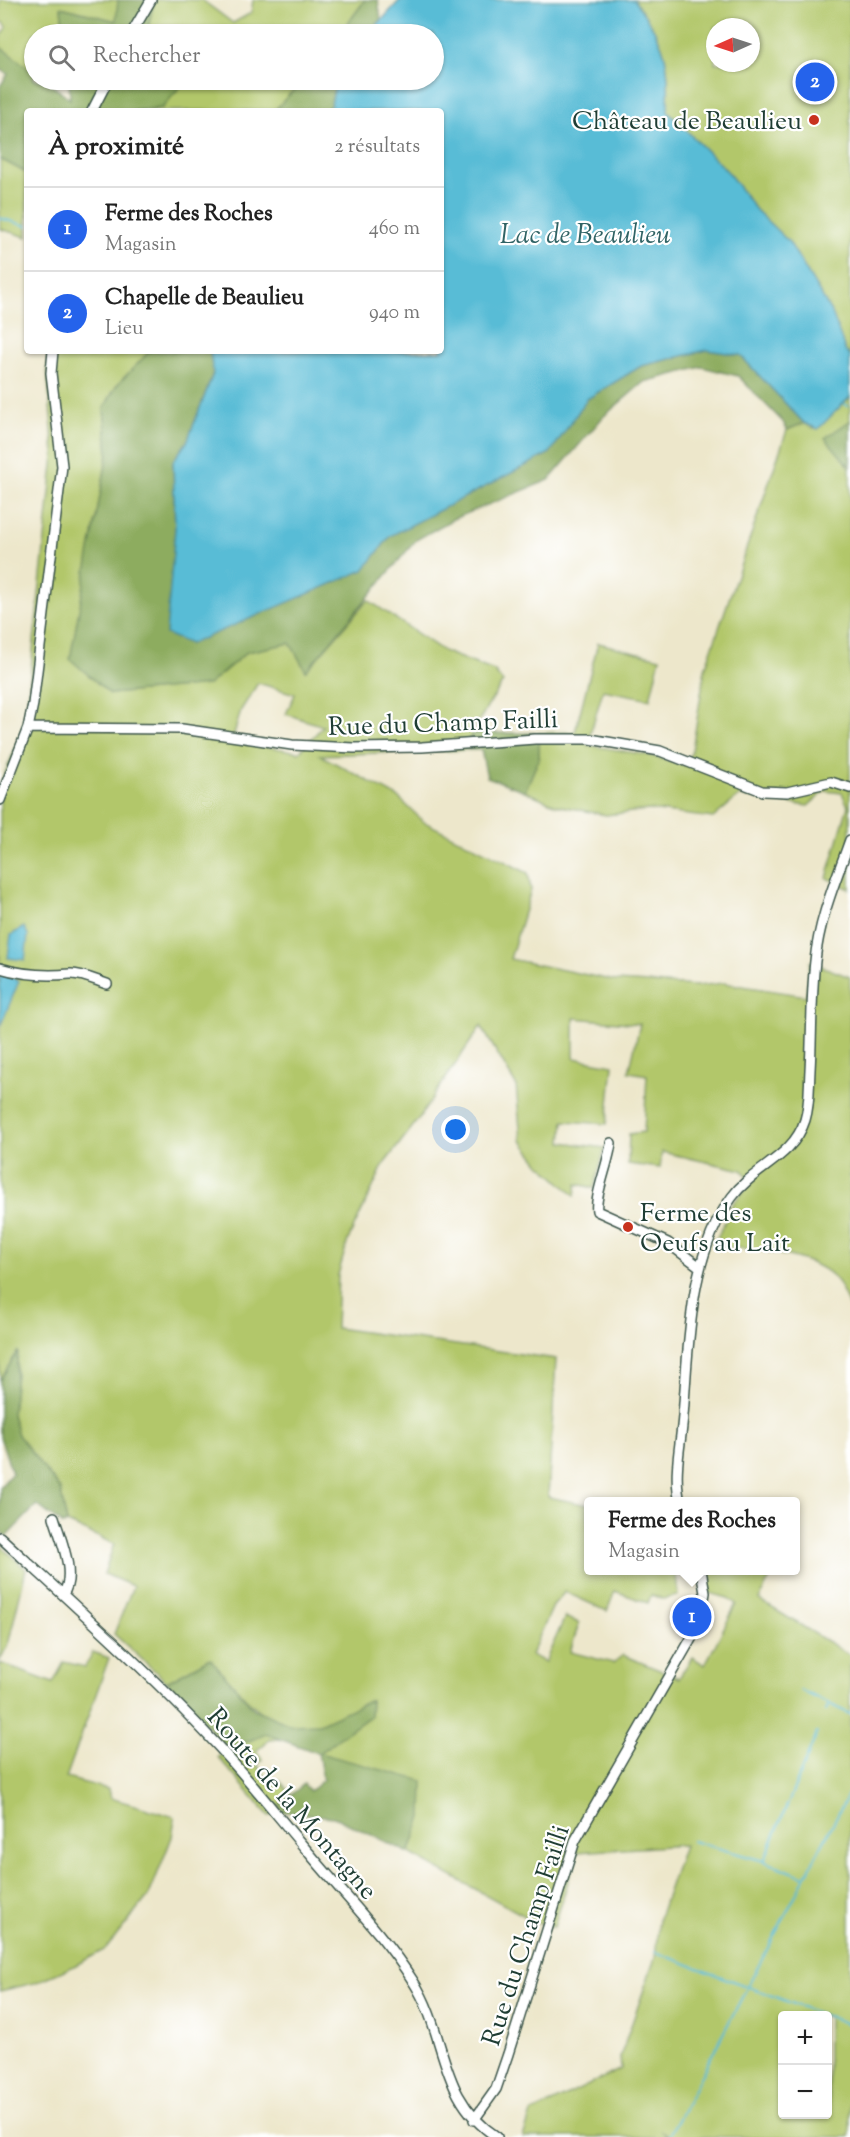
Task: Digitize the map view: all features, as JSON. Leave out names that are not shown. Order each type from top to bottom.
[{"type":"street","points":[[137,24],[151,0]]},
{"type":"street","points":[[94,108],[103,90]]},
{"type":"street","points":[[0,800],[28,728],[33,704],[62,466],[51,373],[53,354]]},
{"type":"street","name":"Rue du Champ Failli","points":[[28,728],[182,729],[292,745],[354,748],[422,747],[535,739],[590,739],[660,751],[762,791],[787,792],[831,782],[850,788]]},
{"type":"street","points":[[679,1497],[678,1467],[693,1306],[700,1267],[731,1198],[749,1179],[790,1147],[804,1123],[808,1099],[813,978],[818,939],[828,901],[850,840]]},
{"type":"street","points":[[0,968],[13,972],[48,975],[72,973],[107,984]]},
{"type":"street","points":[[611,1143],[607,1172],[596,1198],[597,1211],[668,1243],[700,1267]]},
{"type":"street","points":[[54,1517],[66,1560],[68,1583],[63,1594]]},
{"type":"street","name":"Route de la Montagne","points":[[0,1537],[63,1594],[219,1746],[384,1941],[414,1982],[426,2006],[454,2090],[474,2120],[497,2137]]},
{"type":"street","name":"Rue du Champ Failli","points":[[474,2120],[496,2089],[574,1841],[699,1625],[705,1593],[702,1575]]},
{"type":"green space","points":[[0,0],[118,0],[117,21],[61,7],[63,24],[24,24],[24,65],[0,47],[0,39],[7,27],[0,20]]},
{"type":"green space","points":[[118,0],[154,0],[149,24],[63,24],[61,7],[116,21]]},
{"type":"green space","points":[[154,0],[202,0],[233,23],[251,13],[253,0],[365,0],[347,24],[149,24]]},
{"type":"green space","points":[[365,0],[378,0],[381,20],[378,24],[347,24]]},
{"type":"green space","points":[[634,0],[850,0],[850,356],[845,350],[833,315],[789,242],[756,210],[727,171],[668,112],[667,64],[653,28]]},
{"type":"green space","points":[[0,47],[24,65],[24,90],[58,90],[70,99],[70,90],[177,90],[162,108],[24,108],[24,171],[0,159],[0,86],[8,74],[0,69]]},
{"type":"green space","points":[[177,90],[294,90],[277,108],[162,108]]},
{"type":"green space","points":[[294,90],[334,90],[328,108],[277,108]]},
{"type":"green space","points":[[0,159],[24,171],[24,236],[0,229]]},
{"type":"green space","points":[[707,350],[740,355],[804,423],[787,430],[783,422],[738,376],[702,367],[644,382],[603,417],[549,480],[453,519],[416,540],[306,671],[290,643],[247,652],[208,685],[110,694],[70,659],[108,453],[104,408],[117,385],[147,354],[210,354],[213,373],[187,442],[173,461],[175,528],[190,644],[364,570],[390,536],[550,453],[587,399],[641,366]]},
{"type":"green space","points":[[49,354],[147,354],[117,385],[104,408],[108,453],[71,659],[110,694],[208,685],[247,652],[290,643],[306,671],[368,600],[445,652],[494,671],[503,682],[471,733],[469,750],[320,755],[398,797],[424,822],[528,873],[531,890],[510,959],[616,981],[697,986],[723,983],[806,996],[810,962],[850,977],[850,1310],[836,1280],[813,1264],[779,1254],[714,1245],[733,1203],[752,1182],[742,1170],[662,1152],[660,1168],[628,1164],[629,1134],[644,1132],[647,1075],[629,1072],[640,1024],[574,1018],[574,1058],[613,1065],[607,1124],[564,1121],[562,1142],[605,1148],[594,1188],[577,1184],[575,1196],[540,1164],[521,1140],[516,1085],[481,1026],[417,1121],[384,1164],[348,1240],[338,1275],[336,1328],[556,1359],[548,1497],[584,1504],[584,1575],[676,1575],[678,1596],[663,1599],[651,1595],[648,1603],[615,1591],[607,1611],[565,1592],[554,1604],[531,1655],[545,1662],[565,1617],[579,1623],[570,1652],[613,1663],[623,1655],[679,1678],[692,1657],[705,1665],[736,1604],[728,1598],[709,1593],[707,1575],[772,1575],[759,1600],[850,1655],[850,2137],[672,2137],[660,2130],[668,2137],[523,2137],[531,2113],[621,2069],[620,2057],[655,1958],[659,1918],[684,1845],[577,1852],[554,1927],[536,1922],[409,1853],[422,1817],[318,1753],[370,1716],[371,1701],[320,1724],[302,1726],[286,1724],[271,1718],[244,1697],[210,1658],[167,1682],[114,1634],[133,1586],[104,1574],[114,1544],[67,1523],[60,1489],[18,1435],[12,1414],[18,1353],[0,1380],[0,785],[24,726],[54,455],[47,367]],"holes":[[[258,683],[295,694],[286,714],[323,726],[299,752],[232,741],[241,710]]]},
{"type":"green space","points":[[850,397],[850,889],[827,878],[848,806],[842,793],[825,791],[808,806],[739,796],[713,818],[649,810],[606,815],[556,805],[525,791],[539,758],[539,733],[575,732],[598,643],[660,658],[650,699],[603,690],[587,745],[648,755],[685,765],[692,751],[705,669],[787,430],[804,423],[813,428]]},
{"type":"green space","points":[[850,421],[850,467],[825,438]]},
{"type":"green space","points":[[471,733],[539,733],[539,758],[525,791],[487,777],[481,750],[469,750]]},
{"type":"green space","points":[[18,1351],[12,1415],[18,1435],[60,1489],[67,1523],[63,1525],[37,1505],[6,1537],[0,1530],[0,1487],[12,1473],[0,1437],[0,1380]]},
{"type":"green space","points":[[0,1545],[26,1569],[9,1641],[0,1661]]},
{"type":"green space","points":[[93,1652],[109,1658],[66,1778],[108,1789],[110,1798],[175,1817],[172,1837],[149,1895],[106,1949],[34,1983],[0,1991],[0,1663],[53,1683],[64,1662],[85,1667]]},
{"type":"green space","points":[[210,1658],[254,1709],[290,1725],[319,1724],[371,1700],[370,1716],[319,1753],[423,1781],[422,1817],[409,1853],[334,1817],[286,1812],[279,1805],[304,1784],[310,1791],[323,1780],[318,1753],[266,1734],[228,1749],[167,1682]]},
{"type":"green space","points":[[266,1734],[281,1739],[269,1740],[256,1751],[263,1760],[257,1765],[272,1785],[279,1780],[291,1794],[279,1805],[286,1812],[269,1816],[218,1757],[228,1749]]},
{"type":"water","name":"Lac de Beaulieu","points":[[400,0],[634,0],[660,41],[664,52],[668,78],[668,112],[727,171],[756,210],[789,242],[833,315],[845,350],[850,356],[850,397],[818,429],[804,423],[740,355],[707,350],[641,366],[587,399],[550,453],[390,536],[364,570],[190,644],[166,634],[175,528],[173,461],[187,442],[213,374],[210,354],[444,354],[444,108],[328,108],[334,90],[444,90],[444,24],[378,24]]},
{"type":"water","points":[[24,927],[28,935],[25,960],[8,958],[11,935]]},
{"type":"water","points":[[0,972],[19,981],[0,1027]]},
{"type":"waterway","points":[[0,218],[24,225]]},
{"type":"waterway","points":[[800,1690],[850,1714]]},
{"type":"waterway","points":[[826,1711],[829,1703]]},
{"type":"waterway","points":[[764,1861],[817,1733]]},
{"type":"waterway","points":[[669,2137],[850,1791]]},
{"type":"waterway","points":[[692,1841],[764,1861],[805,1877]]},
{"type":"waterway","points":[[655,1952],[813,2011]]},
{"type":"waterway","points":[[832,2018],[850,2025]]},
{"type":"place","name":"Chapelle de Beaulieu","points":[[815,82]]},
{"type":"place","name":"Château de Beaulieu","points":[[814,120]]},
{"type":"place","name":"Ferme des Oeufs au Lait","points":[[628,1227]]},
{"type":"place","name":"Ferme des Roches","points":[[692,1617]]}]
